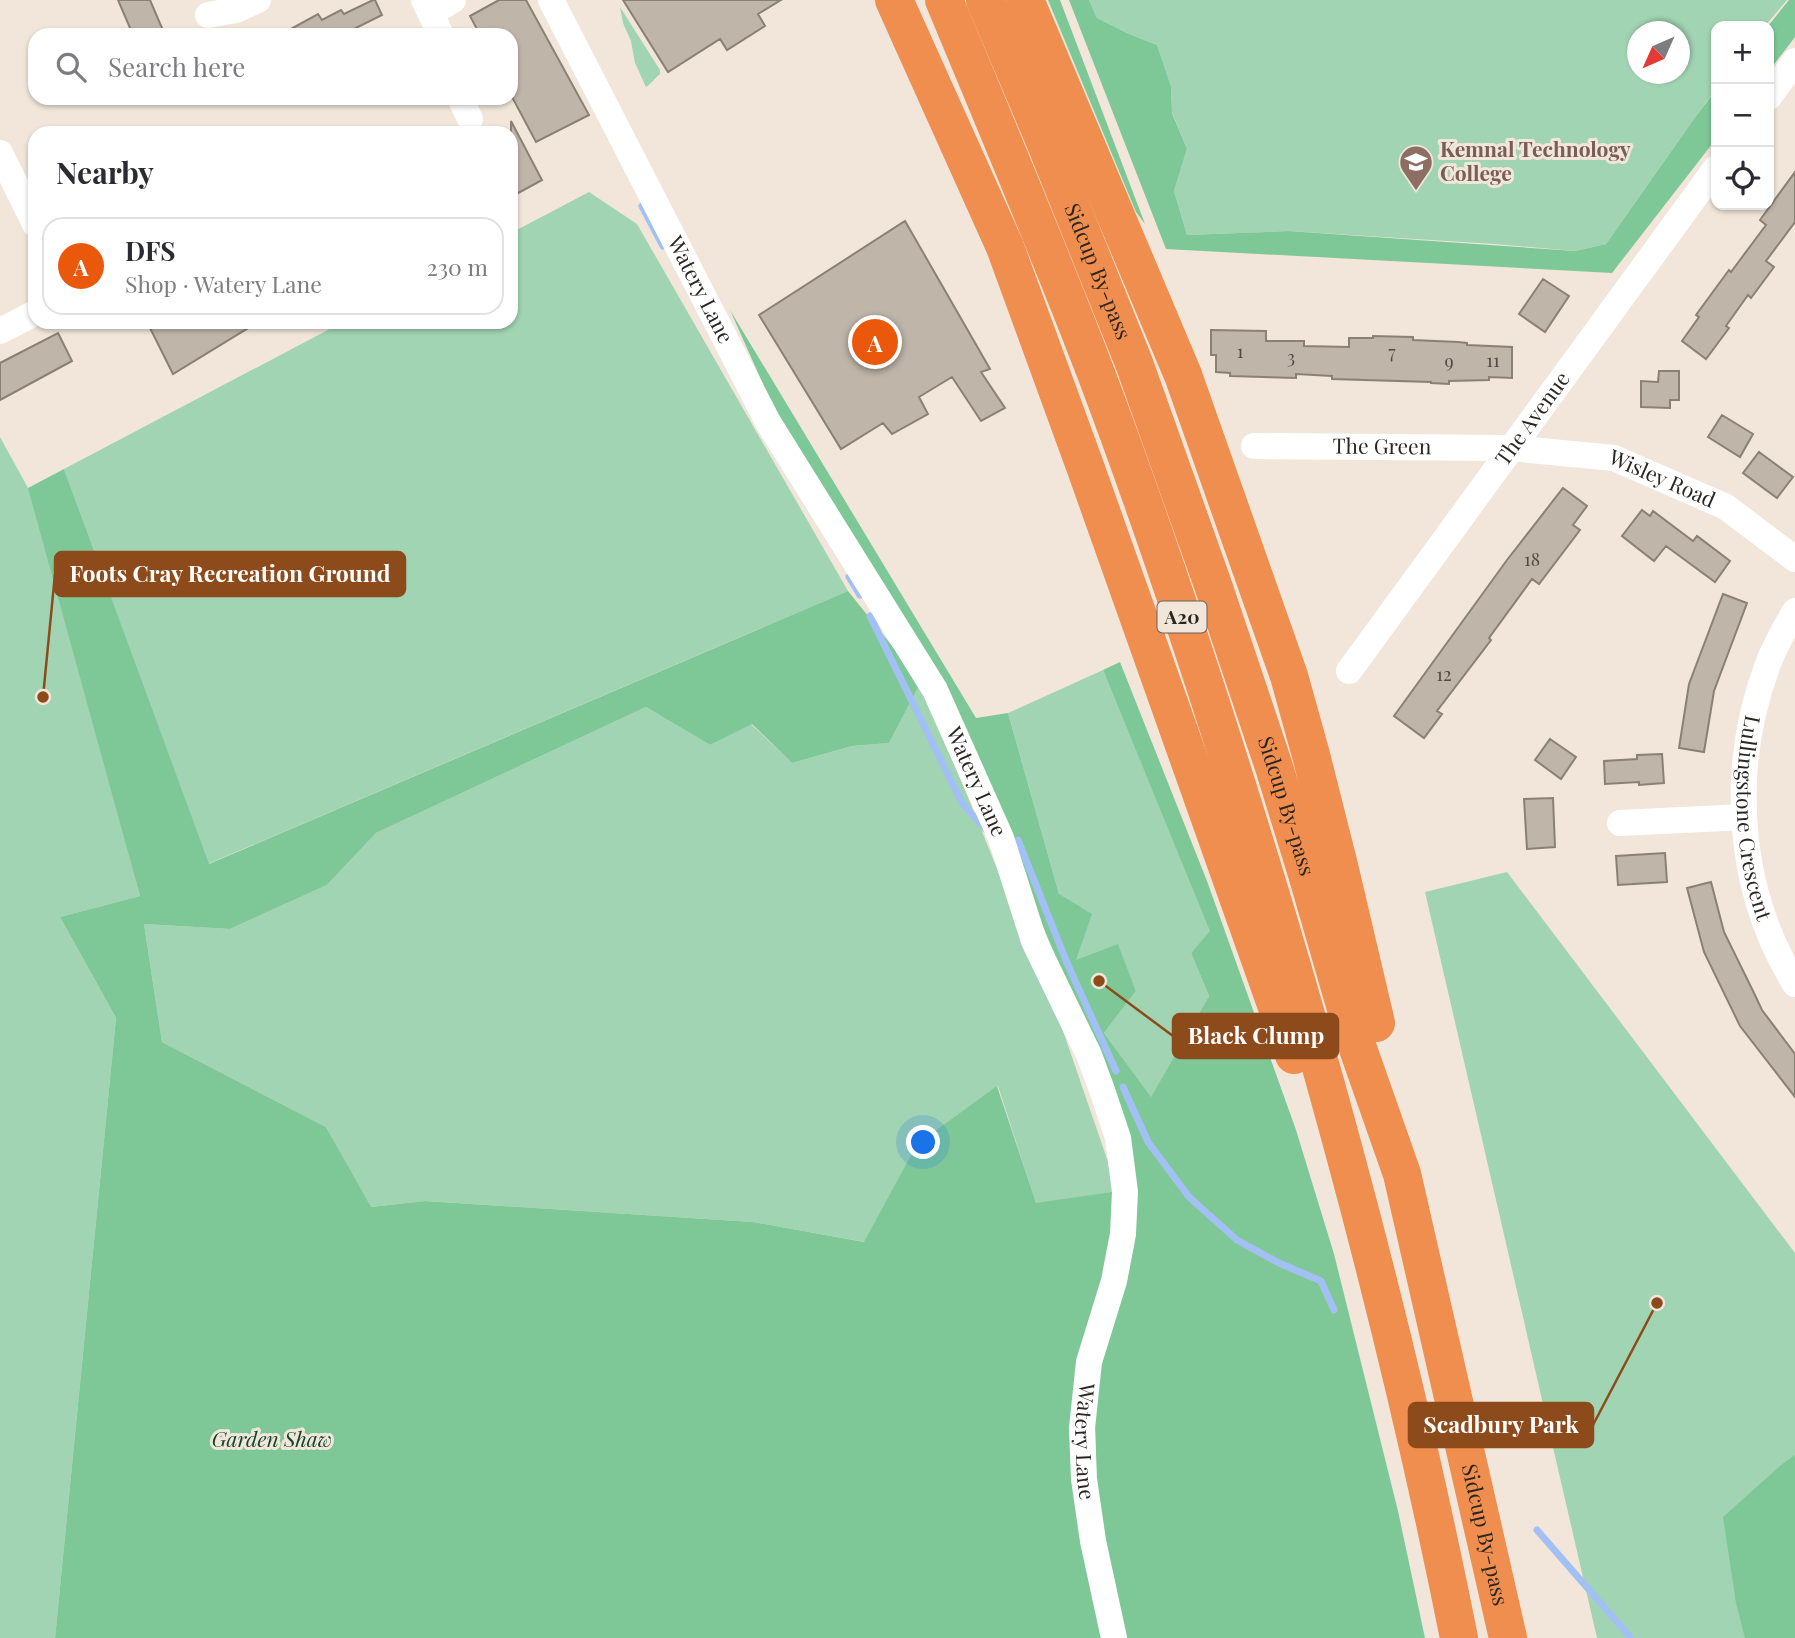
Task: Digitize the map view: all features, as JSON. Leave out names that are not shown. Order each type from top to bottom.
[{"type":"highway","name":"A20","points":[[894,0],[1005,247],[1275,1005],[1370,1252]]},
{"type":"highway","name":"Sidcup By-pass","points":[[944,0],[1097,376],[1176,598],[1236,779],[1336,1118],[1407,1399],[1458,1636]]},
{"type":"highway","name":"Sidcup By-pass","points":[[985,0],[1134,363],[1209,572],[1281,791],[1356,1043],[1402,1174],[1508,1638]]},
{"type":"highway","name":"A20","points":[[1026,0],[1183,375],[1289,676],[1366,979],[1379,1037],[1402,1174]]},
{"type":"street","points":[[208,15],[236,10],[258,0]]},
{"type":"street","name":"Watery Lane","points":[[551,0],[768,422],[935,690],[1001,838],[1034,941],[1089,1055],[1106,1102],[1118,1138],[1125,1192],[1123,1234],[1114,1280],[1089,1362],[1082,1428],[1084,1479],[1093,1541],[1114,1638]]},
{"type":"street","points":[[1774,90],[1795,61]]},
{"type":"street","points":[[0,153],[28,210]]},
{"type":"street","name":"The Avenue","points":[[1349,671],[1711,175]]},
{"type":"street","points":[[0,331],[28,317]]},
{"type":"street","name":"The Green","points":[[1254,446],[1510,448]]},
{"type":"street","name":"Wisley Road","points":[[1510,448],[1614,458],[1726,507],[1795,559]]},
{"type":"street","name":"Lullingstone Crescent","points":[[1795,611],[1769,662],[1752,720],[1743,783],[1747,851],[1752,879],[1761,911],[1795,984]]},
{"type":"street","points":[[1620,823],[1744,817]]},
{"type":"green space","points":[[1048,0],[1060,0],[1145,224],[1136,212]]},
{"type":"green space","points":[[1069,0],[1089,0],[1097,18],[1157,45],[1171,86],[1172,113],[1187,149],[1174,191],[1187,235],[1288,231],[1575,251],[1606,244],[1711,96],[1711,145],[1612,273],[1166,249]]},
{"type":"green space","name":"Kemnal Technology College","points":[[1089,0],[1787,0],[1769,21],[1711,21],[1711,96],[1606,244],[1575,251],[1288,231],[1187,235],[1174,191],[1187,149],[1172,112],[1171,86],[1157,45],[1097,18]]},
{"type":"green space","points":[[1789,0],[1795,0],[1795,37],[1774,64],[1774,21]]},
{"type":"green space","points":[[620,7],[660,70],[660,74],[646,87],[635,63]]},
{"type":"green space","points":[[589,192],[637,224],[848,591],[208,864],[64,469],[330,329],[518,329],[518,229]]},
{"type":"green space","points":[[730,310],[976,718],[1008,713],[1059,894],[1092,914],[1076,960],[1118,944],[1136,991],[1104,1033],[1151,1097],[1209,996],[1191,953],[1210,931],[1103,670],[1120,662],[1207,881],[1296,1130],[1334,1254],[1398,1511],[1425,1638],[1125,1638],[1096,1478],[1095,1421],[1099,1366],[1133,1233],[1095,1051],[1042,924],[776,413]]},
{"type":"green space","points":[[0,437],[33,497],[140,896],[60,917],[116,1018],[55,1638],[0,1638]]},
{"type":"green space","name":"Garden Shaw","points":[[64,469],[209,864],[848,591],[921,682],[889,743],[852,746],[792,763],[752,724],[710,745],[646,707],[376,833],[327,885],[230,929],[144,924],[162,1042],[326,1127],[371,1207],[425,1201],[753,1222],[864,1242],[917,1144],[997,1086],[1036,1203],[1118,1191],[1115,1233],[1080,1362],[1104,1638],[55,1638],[116,1018],[60,917],[140,896],[28,488]]},
{"type":"green space","points":[[1103,670],[1211,931],[1191,953],[1209,996],[1151,1098],[1104,1033],[1136,991],[1118,945],[1075,961],[1008,713]]},
{"type":"green space","points":[[921,682],[1062,1028],[1118,1191],[1036,1204],[998,1086],[917,1144],[865,1242],[753,1222],[426,1201],[370,1207],[326,1127],[162,1042],[144,924],[230,929],[327,885],[376,833],[646,707],[710,745],[751,724],[792,763],[852,746],[889,743]]},
{"type":"green space","points":[[1507,872],[1795,1253],[1795,1638],[1597,1638],[1425,892]]},
{"type":"green space","points":[[1795,1455],[1795,1638],[1745,1638],[1736,1603],[1723,1517]]},
{"type":"building","points":[[118,0],[150,0],[162,28],[130,28]]},
{"type":"building","points":[[375,0],[382,15],[356,28],[293,28],[318,14],[322,20],[341,10],[344,14]]},
{"type":"building","points":[[499,0],[526,0],[589,115],[536,142],[516,105],[518,28],[476,28],[470,16]]},
{"type":"building","points":[[623,0],[781,0],[758,14],[765,26],[727,50],[720,39],[668,72]]},
{"type":"building","points":[[518,134],[542,180],[518,193]]},
{"type":"building","points":[[1795,172],[1795,222],[1766,261],[1774,267],[1751,298],[1748,295],[1726,326],[1729,328],[1706,359],[1682,341],[1699,317],[1696,315],[1766,225],[1760,220],[1767,210],[1774,210],[1774,201]]},
{"type":"building","points":[[905,221],[990,369],[981,372],[1005,408],[981,421],[952,377],[919,397],[928,414],[892,434],[883,423],[841,449],[759,315]]},
{"type":"building","points":[[1543,279],[1569,296],[1545,332],[1519,314]]},
{"type":"building","points":[[150,329],[247,329],[173,374]]},
{"type":"building","points":[[1211,330],[1266,331],[1266,341],[1304,341],[1304,346],[1349,347],[1349,338],[1373,336],[1413,337],[1413,340],[1512,347],[1512,378],[1489,377],[1489,380],[1449,381],[1449,384],[1332,379],[1332,376],[1296,374],[1296,378],[1230,376],[1230,373],[1216,372],[1216,355],[1211,355]]},
{"type":"building","points":[[58,333],[72,361],[0,400],[0,363]]},
{"type":"building","points":[[1659,371],[1679,371],[1679,400],[1670,400],[1670,408],[1641,407],[1641,381],[1658,382]]},
{"type":"building","points":[[1722,415],[1753,434],[1740,457],[1708,437]]},
{"type":"building","points":[[1759,452],[1793,477],[1777,498],[1743,473]]},
{"type":"building","points":[[1563,488],[1587,506],[1573,525],[1580,530],[1539,584],[1532,579],[1489,638],[1491,640],[1437,711],[1442,714],[1424,738],[1394,716],[1507,560]]},
{"type":"building","points":[[1642,510],[1650,516],[1653,511],[1693,541],[1697,536],[1730,561],[1715,582],[1666,546],[1654,561],[1622,536]]},
{"type":"building","points":[[1723,594],[1747,603],[1714,691],[1704,752],[1679,748],[1689,684]]},
{"type":"building","points":[[1550,739],[1576,757],[1561,779],[1535,760]]},
{"type":"building","points":[[1662,754],[1664,783],[1605,784],[1604,761]]},
{"type":"building","points":[[1553,798],[1555,847],[1527,849],[1524,799]]},
{"type":"building","points":[[1665,853],[1667,882],[1618,885],[1616,856]]},
{"type":"building","points":[[1711,882],[1724,932],[1762,1010],[1795,1054],[1795,1097],[1740,1026],[1704,952],[1687,888]]},
{"type":"waterway","points":[[642,206],[663,246]]},
{"type":"waterway","points":[[849,577],[860,595]]},
{"type":"waterway","points":[[870,616],[962,803],[986,830]]},
{"type":"waterway","points":[[1018,840],[1067,963],[1116,1071]]},
{"type":"waterway","points":[[1123,1087],[1148,1142],[1189,1197],[1237,1240],[1279,1263],[1321,1281],[1334,1310]]},
{"type":"waterway","points":[[1537,1530],[1631,1638]]},
{"type":"place","name":"Kemnal Technology College","points":[[1416,192]]},
{"type":"place","name":"DFS","points":[[875,342]]},
{"type":"place","name":"Foots Cray Recreation Ground","points":[[43,697]]},
{"type":"place","name":"Black Clump","points":[[1099,981]]},
{"type":"place","name":"Scadbury Park","points":[[1657,1303]]}]
